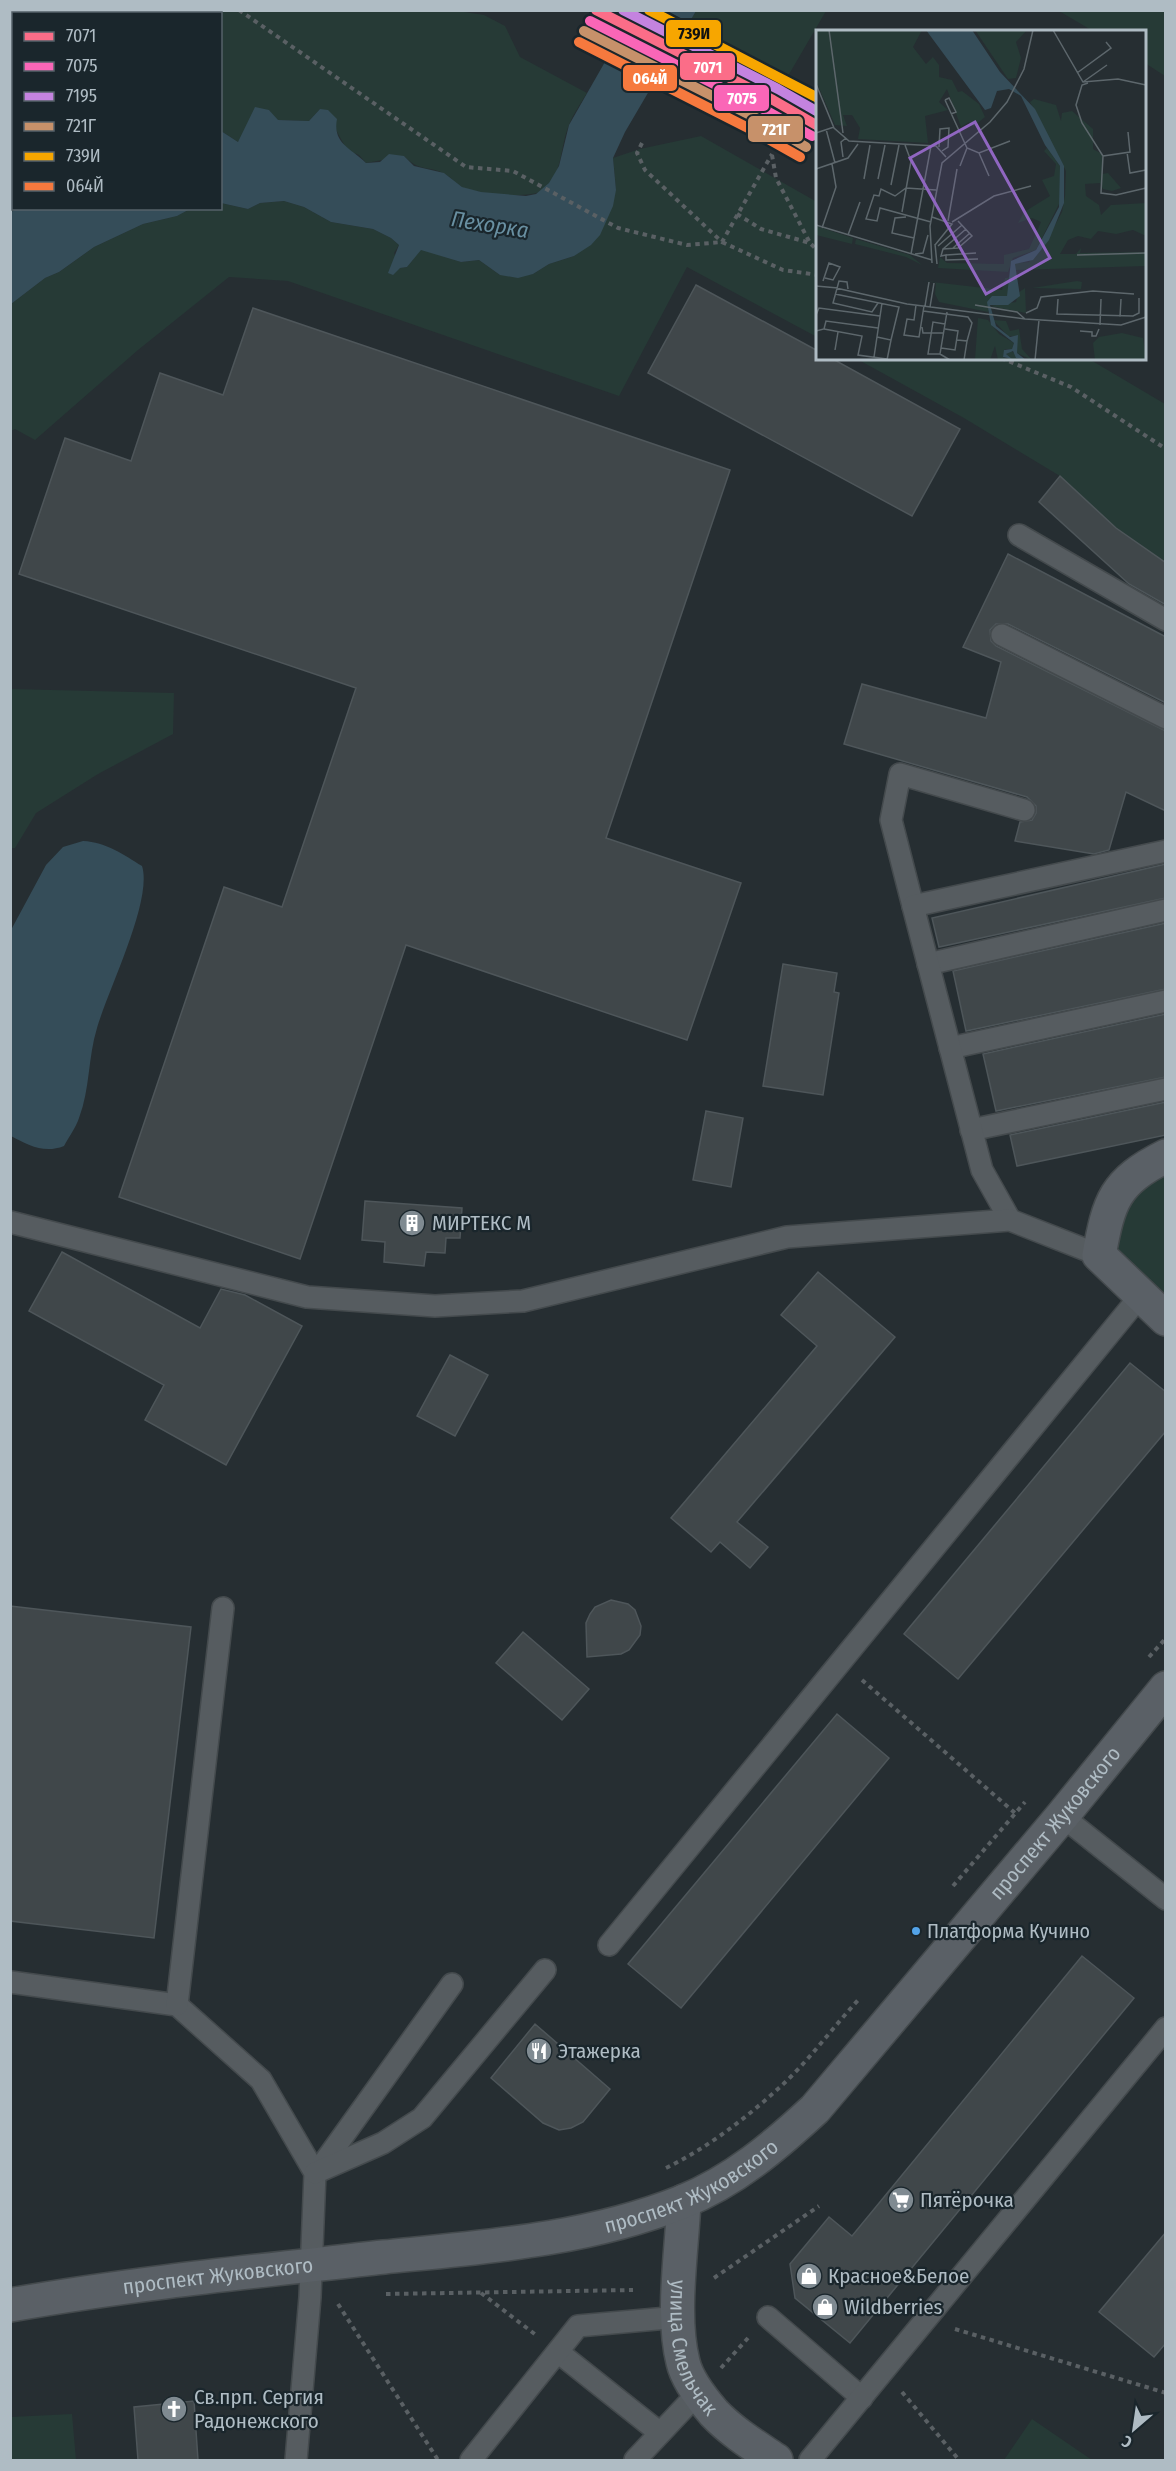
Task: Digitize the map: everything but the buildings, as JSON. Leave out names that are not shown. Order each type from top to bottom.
[{"type":"main road","points":[[1166,1156],[1143,1167],[1121,1186],[1106,1221],[1099,1255],[1166,1318]]},
{"type":"main road","name":"проспект Жуковского","points":[[10,2305],[185,2279],[553,2238],[623,2222],[684,2201],[739,2173],[777,2144],[815,2109],[1062,1816],[1166,1688]]},
{"type":"main road","name":"улица Смельчак","points":[[684,2201],[678,2289],[678,2330],[683,2364],[698,2393],[714,2412],[736,2432],[776,2460]]},
{"type":"lane","points":[[1019,535],[1166,620]]},
{"type":"lane","points":[[1002,635],[1166,718]]},
{"type":"lane","points":[[1010,1220],[982,1170],[891,820],[900,774],[1024,810]]},
{"type":"lane","points":[[913,906],[1166,851]]},
{"type":"lane","points":[[928,964],[1166,910]]},
{"type":"lane","points":[[950,1048],[1166,1001]]},
{"type":"lane","points":[[971,1130],[1166,1089]]},
{"type":"lane","points":[[10,1222],[307,1297],[435,1306],[523,1301],[787,1237],[1010,1220],[1099,1255]]},
{"type":"lane","points":[[609,1945],[1141,1295]]},
{"type":"lane","points":[[177,2005],[223,1608]]},
{"type":"lane","points":[[1062,1816],[1166,1899]]},
{"type":"lane","points":[[315,2174],[383,2143],[422,2118],[545,1970]]},
{"type":"lane","points":[[10,1983],[177,2005],[261,2080],[315,2174],[310,2297],[296,2460]]},
{"type":"lane","points":[[315,2174],[452,1984]]},
{"type":"lane","points":[[810,2460],[1166,2028]]},
{"type":"lane","points":[[471,2460],[578,2326],[679,2317]]},
{"type":"lane","points":[[768,2317],[862,2398]]},
{"type":"lane","points":[[558,2352],[660,2433]]},
{"type":"lane","points":[[635,2460],[698,2393]]},
{"type":"path","points":[[239,10],[466,167],[513,171],[618,228],[687,245],[722,242]]},
{"type":"path","points":[[642,142],[637,153],[645,170],[722,242],[783,270],[816,275]]},
{"type":"path","points":[[722,242],[772,154],[776,178],[810,243],[816,249]]},
{"type":"path","points":[[737,214],[761,229],[810,243]]},
{"type":"path","points":[[1006,360],[1071,387],[1166,449]]},
{"type":"path","points":[[841,1662],[1015,1813]]},
{"type":"path","points":[[661,2171],[690,2156],[780,2087],[864,1993]]},
{"type":"path","points":[[713,2279],[819,2206]]},
{"type":"path","points":[[378,2294],[643,2290]]},
{"type":"path","points":[[481,2292],[558,2352]]},
{"type":"path","points":[[310,2297],[333,2295],[438,2460]]},
{"type":"path","points":[[698,2393],[768,2317]]},
{"type":"path","points":[[926,2320],[1166,2393]]},
{"type":"path","points":[[880,2375],[908,2398],[959,2460]]},
{"type":"green space","points":[[11,11],[458,11],[484,15],[505,26],[520,57],[587,93],[566,133],[558,167],[551,183],[545,189],[529,194],[493,194],[464,188],[445,174],[415,165],[404,156],[366,163],[359,155],[347,150],[335,128],[320,109],[309,121],[277,120],[269,110],[238,142],[222,132],[222,12],[12,12],[12,210],[15,210],[11,212]]},
{"type":"green space","points":[[696,11],[826,11],[788,76],[688,24]]},
{"type":"green space","points":[[1059,11],[1165,11],[1165,76],[1146,64],[1146,30],[1091,30]]},
{"type":"green space","points":[[701,136],[816,201],[816,336],[687,267],[619,396],[288,281],[229,277],[138,350],[35,440],[15,429],[11,431],[11,304],[45,278],[59,272],[94,247],[143,224],[177,216],[188,210],[222,210],[222,203],[248,209],[260,203],[284,201],[304,207],[331,222],[373,229],[391,238],[399,245],[394,253],[400,268],[407,267],[421,249],[461,262],[479,260],[500,275],[533,274],[549,264],[574,256],[616,190],[613,158],[640,149]]},
{"type":"green space","points":[[859,360],[1091,360],[1165,404],[1165,563],[1116,528],[1060,476],[964,418]]},
{"type":"green space","points":[[11,689],[174,693],[173,734],[98,774],[36,813],[15,848],[11,848]]},
{"type":"green space","points":[[1165,1170],[1165,1305],[1127,1268],[1116,1245],[1131,1191]]},
{"type":"green space","points":[[72,2414],[76,2460],[11,2460],[11,2417]]},
{"type":"green space","points":[[1032,2419],[1092,2460],[1004,2460]]},
{"type":"water","name":"Пехорка","points":[[634,11],[696,11],[625,132],[613,158],[616,190],[613,206],[600,235],[591,245],[574,256],[549,264],[533,274],[518,278],[500,275],[479,260],[461,262],[421,250],[407,267],[400,268],[393,275],[388,273],[399,245],[373,229],[331,222],[304,207],[284,201],[260,203],[248,209],[222,203],[222,132],[238,142],[255,107],[269,110],[278,120],[309,121],[320,109],[328,110],[337,119],[336,127],[341,140],[366,163],[380,162],[389,154],[404,156],[414,166],[444,173],[462,187],[481,192],[526,196],[536,194],[549,183],[559,166],[569,125]]},
{"type":"water","points":[[15,210],[188,210],[177,216],[143,224],[94,247],[59,272],[45,278],[11,304],[11,212]]},
{"type":"water","points":[[83,841],[107,846],[142,866],[144,881],[128,946],[97,1028],[79,1118],[64,1146],[43,1149],[11,1136],[11,930],[46,865],[63,847]]},
{"type":"transit line","name":"7071","points":[[596,10],[773,100],[816,125]]},
{"type":"transit line","name":"7195","points":[[623,10],[816,111]]},
{"type":"transit line","name":"739И","points":[[649,10],[816,97]]},
{"type":"transit line","name":"7075","points":[[590,21],[812,136]]},
{"type":"transit line","name":"721Г","points":[[584,31],[762,121],[806,147]]},
{"type":"transit line","name":"064Й","points":[[579,42],[756,132],[800,157]]},
{"type":"place","name":"МИРТЕКС М","points":[[412,1223]]},
{"type":"place","name":"Платформа Кучино","points":[[916,1931]]},
{"type":"place","name":"Этажерка","points":[[539,2051]]},
{"type":"place","name":"Пятёрочка","points":[[901,2200]]},
{"type":"place","name":"Красное&Белое","points":[[809,2276]]},
{"type":"place","name":"Wildberries","points":[[825,2307]]},
{"type":"place","name":"Св.прп. Сергия Радонежского","points":[[174,2409]]}]
